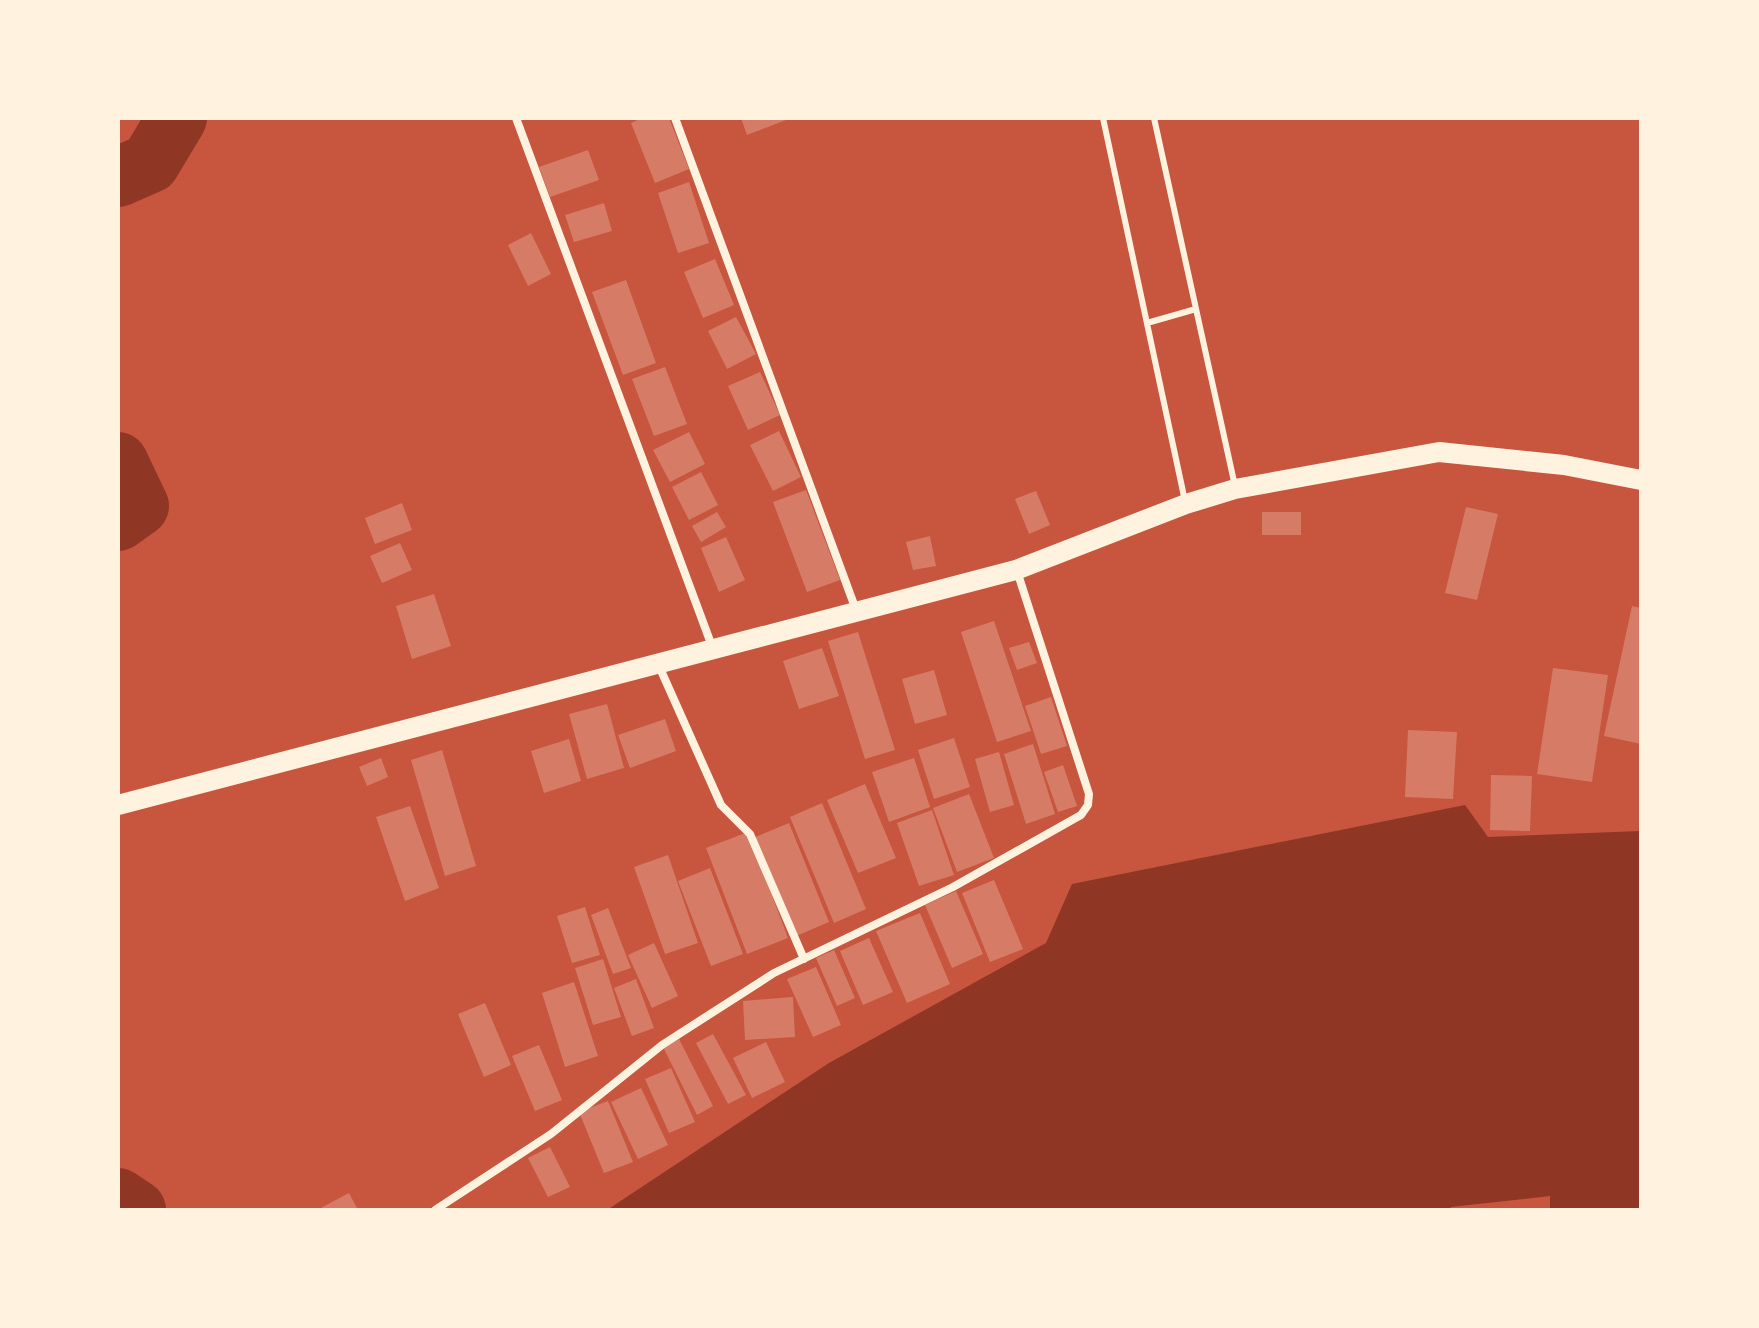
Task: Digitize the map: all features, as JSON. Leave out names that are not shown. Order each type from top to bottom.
[{"type":"main road","points":[[118,805],[659,666],[1016,570],[1186,504],[1235,489],[1439,452],[1564,465],[1641,480]]},
{"type":"street","points":[[516,118],[714,650]]},
{"type":"street","points":[[675,118],[856,611]]},
{"type":"street","points":[[435,1210],[551,1134],[662,1045],[774,973],[1033,844],[1081,815],[1088,805],[1089,794],[1016,570]]},
{"type":"street","points":[[659,666],[721,805],[750,834],[804,959]]},
{"type":"lane","points":[[1103,118],[1186,504]]},
{"type":"lane","points":[[1154,118],[1235,489]]},
{"type":"lane","points":[[1147,323],[1196,309]]},
{"type":"shaded area","points":[[1465,805],[1488,837],[1641,831],[1641,1210],[1550,1210],[1550,1196],[1451,1207],[1449,1210],[607,1210],[829,1063],[1046,943],[1072,884]]},
{"type":"building","points":[[642,118],[669,118],[689,169],[655,183],[631,123]]},
{"type":"building","points":[[741,118],[785,118],[786,120],[747,135]]},
{"type":"building","points":[[588,150],[599,180],[550,197],[539,167]]},
{"type":"building","points":[[689,182],[709,243],[678,253],[658,193]]},
{"type":"building","points":[[604,203],[612,231],[574,242],[565,215]]},
{"type":"building","points":[[531,233],[551,274],[528,286],[508,245]]},
{"type":"building","points":[[715,259],[734,305],[703,318],[684,272]]},
{"type":"building","points":[[626,280],[656,363],[623,375],[592,292]]},
{"type":"building","points":[[736,317],[756,354],[727,369],[708,331]]},
{"type":"building","points":[[665,367],[687,424],[654,436],[632,379]]},
{"type":"building","points":[[760,372],[780,415],[748,430],[728,386]]},
{"type":"building","points":[[779,431],[801,477],[773,491],[750,445]]},
{"type":"building","points":[[689,432],[705,464],[670,482],[653,450]]},
{"type":"building","points":[[701,472],[718,505],[689,520],[672,487]]},
{"type":"building","points":[[806,490],[840,580],[807,592],[773,502]]},
{"type":"building","points":[[1036,491],[1050,525],[1029,534],[1015,499]]},
{"type":"building","points":[[402,503],[412,530],[375,544],[365,518]]},
{"type":"building","points":[[1466,507],[1498,514],[1477,600],[1445,593]]},
{"type":"building","points":[[717,512],[726,527],[701,542],[692,526]]},
{"type":"building","points":[[1262,512],[1301,512],[1301,535],[1262,535]]},
{"type":"building","points":[[930,536],[936,566],[913,570],[906,542]]},
{"type":"building","points":[[726,537],[745,580],[719,592],[701,548]]},
{"type":"building","points":[[400,543],[412,570],[382,583],[370,556]]},
{"type":"building","points":[[434,594],[451,646],[412,659],[396,606]]},
{"type":"building","points":[[1632,606],[1641,608],[1641,744],[1604,736]]},
{"type":"building","points":[[994,621],[1031,731],[997,742],[961,632]]},
{"type":"building","points":[[858,632],[895,750],[865,759],[828,641]]},
{"type":"building","points":[[1029,642],[1037,663],[1017,670],[1009,648]]},
{"type":"building","points":[[822,648],[839,696],[799,709],[783,661]]},
{"type":"building","points":[[1553,668],[1608,675],[1592,782],[1537,774]]},
{"type":"building","points":[[934,670],[947,715],[915,724],[902,679]]},
{"type":"building","points":[[1051,697],[1067,746],[1041,754],[1025,706]]},
{"type":"building","points":[[607,704],[624,768],[587,779],[569,714]]},
{"type":"building","points":[[665,719],[676,751],[630,768],[618,735]]},
{"type":"building","points":[[1408,730],[1457,732],[1453,799],[1405,797]]},
{"type":"building","points":[[954,738],[970,787],[934,799],[918,750]]},
{"type":"building","points":[[569,739],[581,781],[544,793],[531,751]]},
{"type":"building","points":[[1033,744],[1055,814],[1026,824],[1004,754]]},
{"type":"building","points":[[442,750],[476,866],[445,876],[411,760]]},
{"type":"building","points":[[999,752],[1014,805],[990,812],[975,759]]},
{"type":"building","points":[[381,758],[388,777],[367,786],[359,767]]},
{"type":"building","points":[[914,758],[930,807],[889,822],[872,772]]},
{"type":"building","points":[[1063,765],[1077,806],[1058,812],[1044,772]]},
{"type":"building","points":[[1491,775],[1532,776],[1530,831],[1490,830]]},
{"type":"building","points":[[865,784],[896,858],[858,873],[827,800]]},
{"type":"building","points":[[969,794],[994,858],[957,872],[933,808]]},
{"type":"building","points":[[822,803],[866,909],[834,923],[790,817]]},
{"type":"building","points":[[410,806],[439,888],[405,901],[376,817]]},
{"type":"building","points":[[932,810],[954,875],[919,886],[897,823]]},
{"type":"building","points":[[789,823],[829,922],[794,937],[753,838]]},
{"type":"building","points":[[748,832],[788,938],[747,954],[706,848]]},
{"type":"building","points":[[668,855],[698,943],[665,954],[634,867]]},
{"type":"building","points":[[710,868],[743,954],[711,966],[678,881]]},
{"type":"building","points":[[994,880],[1023,949],[990,962],[962,893]]},
{"type":"building","points":[[956,891],[983,954],[952,968],[925,905]]},
{"type":"building","points":[[585,907],[600,955],[572,963],[557,916]]},
{"type":"building","points":[[608,908],[631,968],[613,974],[591,915]]},
{"type":"building","points":[[920,913],[950,984],[907,1003],[876,931]]},
{"type":"building","points":[[869,938],[893,992],[863,1005],[840,951]]},
{"type":"building","points":[[654,943],[678,996],[652,1008],[628,955]]},
{"type":"building","points":[[834,950],[855,998],[837,1006],[816,958]]},
{"type":"building","points":[[603,959],[621,1017],[593,1025],[575,968]]},
{"type":"building","points":[[816,967],[841,1025],[813,1037],[787,979]]},
{"type":"building","points":[[636,979],[654,1028],[632,1036],[614,988]]},
{"type":"building","points":[[574,982],[598,1056],[565,1067],[542,993]]},
{"type":"building","points":[[793,997],[795,1037],[745,1040],[743,1001]]},
{"type":"building","points":[[485,1003],[511,1065],[484,1077],[458,1014]]},
{"type":"building","points":[[713,1034],[746,1095],[728,1104],[696,1043]]},
{"type":"building","points":[[679,1039],[713,1106],[697,1115],[663,1047]]},
{"type":"building","points":[[766,1042],[785,1082],[752,1098],[733,1058]]},
{"type":"building","points":[[539,1045],[562,1100],[535,1111],[512,1056]]},
{"type":"building","points":[[671,1068],[695,1122],[669,1133],[645,1079]]},
{"type":"building","points":[[641,1088],[668,1145],[638,1159],[611,1102]]},
{"type":"building","points":[[608,1101],[633,1162],[604,1173],[579,1112]]},
{"type":"building","points":[[550,1147],[570,1187],[548,1197],[528,1158]]},
{"type":"building","points":[[349,1193],[358,1210],[317,1210]]},
{"type":"waterway","points":[[118,177],[150,163],[177,118]]},
{"type":"waterway","points":[[118,462],[139,506],[118,521]]},
{"type":"waterway","points":[[118,1198],[136,1210]]}]
